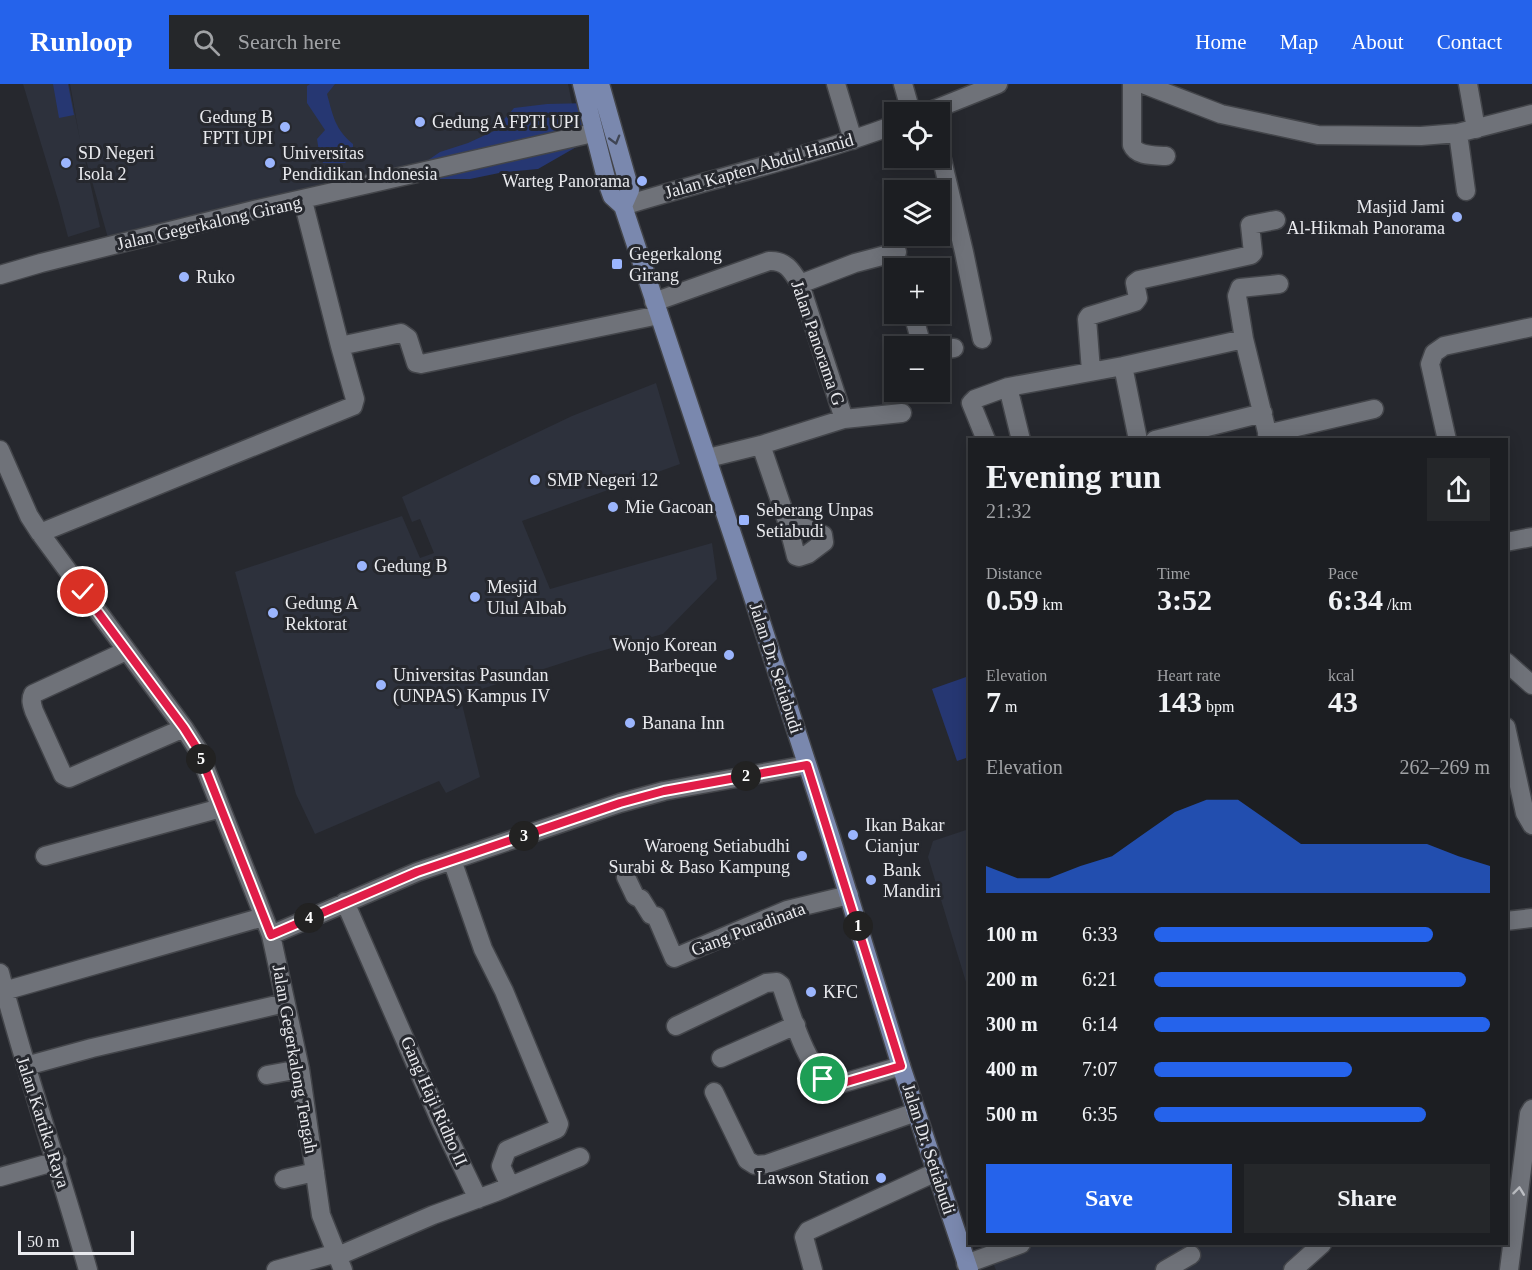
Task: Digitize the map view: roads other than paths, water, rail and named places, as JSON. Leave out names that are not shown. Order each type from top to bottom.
[{"type":"main road","name":"Jalan Dr. Setiabudi","points":[[582,84],[612,196],[623,206],[708,458],[849,895],[901,1066],[968,1267]]},
{"type":"main road","name":"Jalan Dr. Setiabudi","points":[[600,84],[630,190],[623,206]]},
{"type":"street","points":[[836,84],[853,140]]},
{"type":"street","points":[[903,84],[908,102]]},
{"type":"street","points":[[950,104],[998,84]]},
{"type":"street","points":[[1132,84],[1132,145],[1134,150],[1140,153],[1166,156]]},
{"type":"street","points":[[1143,84],[1221,114],[1318,135],[1421,136],[1458,133],[1532,114]]},
{"type":"street","points":[[1468,84],[1476,129]]},
{"type":"street","name":"Jalan Kapten Abdul Hamid","points":[[623,206],[853,140],[884,129]]},
{"type":"street","name":"Jalan Gegerkalong Girang","points":[[0,274],[254,210],[303,201],[594,133]]},
{"type":"street","points":[[1458,133],[1466,191]]},
{"type":"street","points":[[944,168],[982,339]]},
{"type":"street","points":[[40,533],[352,406],[355,399],[303,201]]},
{"type":"street","points":[[1091,371],[1089,316],[1135,302],[1138,298],[1135,283],[1139,280],[1251,255],[1253,253],[1250,225],[1276,220]]},
{"type":"street","name":"Jalan Panorama G","points":[[340,346],[401,333],[408,338],[416,363],[421,364],[657,308],[769,261],[775,261],[787,266],[800,284],[844,419]]},
{"type":"street","points":[[800,284],[855,262],[884,262]]},
{"type":"street","points":[[1279,284],[1240,288],[1237,296],[1244,339],[1268,437],[1374,409]]},
{"type":"street","points":[[1447,438],[1430,364],[1434,353],[1444,346],[1532,327]]},
{"type":"street","points":[[985,438],[972,401],[1008,387],[1123,366],[1244,339]]},
{"type":"street","points":[[1123,366],[1138,438]]},
{"type":"street","points":[[1008,387],[1021,438]]},
{"type":"street","points":[[708,458],[761,445],[844,419],[902,413]]},
{"type":"street","points":[[1163,438],[1263,413]]},
{"type":"street","points":[[761,445],[787,521]]},
{"type":"street","name":"Jalan Gegerkalong Tengah","points":[[0,450],[29,516],[40,533],[198,750],[271,935],[300,1068],[321,1215],[339,1260]]},
{"type":"street","points":[[1508,542],[1532,537]]},
{"type":"street","points":[[126,651],[33,694],[31,702],[34,711],[66,778],[184,728]]},
{"type":"street","points":[[1508,664],[1532,685]]},
{"type":"street","points":[[1508,736],[1525,813],[1532,825]]},
{"type":"street","points":[[271,935],[417,872],[620,803],[664,791],[807,765]]},
{"type":"street","points":[[45,856],[221,808]]},
{"type":"street","points":[[452,860],[483,949],[504,991],[559,1124],[557,1129],[507,1150],[501,1166],[510,1186]]},
{"type":"street","name":"Gang Puradinata","points":[[626,877],[635,896],[642,899],[651,915],[656,916],[674,958],[788,910],[849,895]]},
{"type":"street","name":"Gang Haji Ridho II","points":[[345,902],[440,1120],[478,1198]]},
{"type":"street","points":[[2,982],[263,917]]},
{"type":"street","points":[[1508,921],[1532,918]]},
{"type":"street","name":"Jalan Kartika Raya","points":[[2,982],[8,1037],[26,1066],[57,1161],[88,1270]]},
{"type":"street","points":[[676,1026],[766,984],[777,982],[781,985],[796,1025],[818,1072],[833,1086],[901,1066]]},
{"type":"street","points":[[26,1066],[285,1002]]},
{"type":"street","points":[[722,1058],[796,1025]]},
{"type":"street","points":[[267,1075],[300,1068]]},
{"type":"street","points":[[714,1092],[747,1160],[755,1165],[766,1164],[916,1112]]},
{"type":"street","points":[[1509,1270],[1523,1154],[1529,1114],[1532,1109]]},
{"type":"street","points":[[276,1270],[339,1260],[432,1215],[580,1157]]},
{"type":"street","points":[[0,1177],[57,1161]]},
{"type":"street","points":[[284,1179],[315,1172]]},
{"type":"street","points":[[813,1270],[804,1237],[808,1232],[936,1172]]},
{"type":"street","points":[[968,1267],[1019,1245]]},
{"type":"street","points":[[1301,1267],[1321,1245]]},
{"type":"street","points":[[1165,1270],[1191,1255]]},
{"type":"place","name":"Gedung A FPTI UPI","points":[[420,122]]},
{"type":"place","name":"Gedung B FPTI UPI","points":[[285,127]]},
{"type":"place","name":"SD Negeri Isola 2","points":[[66,163]]},
{"type":"place","name":"Universitas Pendidikan Indonesia","points":[[270,163]]},
{"type":"place","name":"Warteg Panorama","points":[[642,181]]},
{"type":"place","name":"Masjid Jami Al-Hikmah Panorama","points":[[1457,217]]},
{"type":"place","name":"Gegerkalong Girang","points":[[617,264]]},
{"type":"place","name":"Ruko","points":[[184,277]]},
{"type":"place","name":"SMP Negeri 12","points":[[535,480]]},
{"type":"place","name":"Mie Gacoan","points":[[613,507]]},
{"type":"place","name":"Seberang Unpas Setiabudi","points":[[744,520]]},
{"type":"place","name":"Gedung B","points":[[362,566]]},
{"type":"place","name":"Mesjid Ulul Albab","points":[[475,597]]},
{"type":"place","name":"Gedung A Rektorat","points":[[273,613]]},
{"type":"place","name":"Wonjo Korean Barbeque","points":[[729,655]]},
{"type":"place","name":"Universitas Pasundan (UNPAS) Kampus IV","points":[[381,685]]},
{"type":"place","name":"Banana Inn","points":[[630,723]]},
{"type":"place","name":"Ikan Bakar Cianjur","points":[[853,835]]},
{"type":"place","name":"Waroeng Setiabudhi Surabi & Baso Kampung","points":[[802,856]]},
{"type":"place","name":"Bank Mandiri","points":[[871,880]]},
{"type":"place","name":"KFC","points":[[811,992]]},
{"type":"place","name":"Lawson Station","points":[[881,1178]]}]
